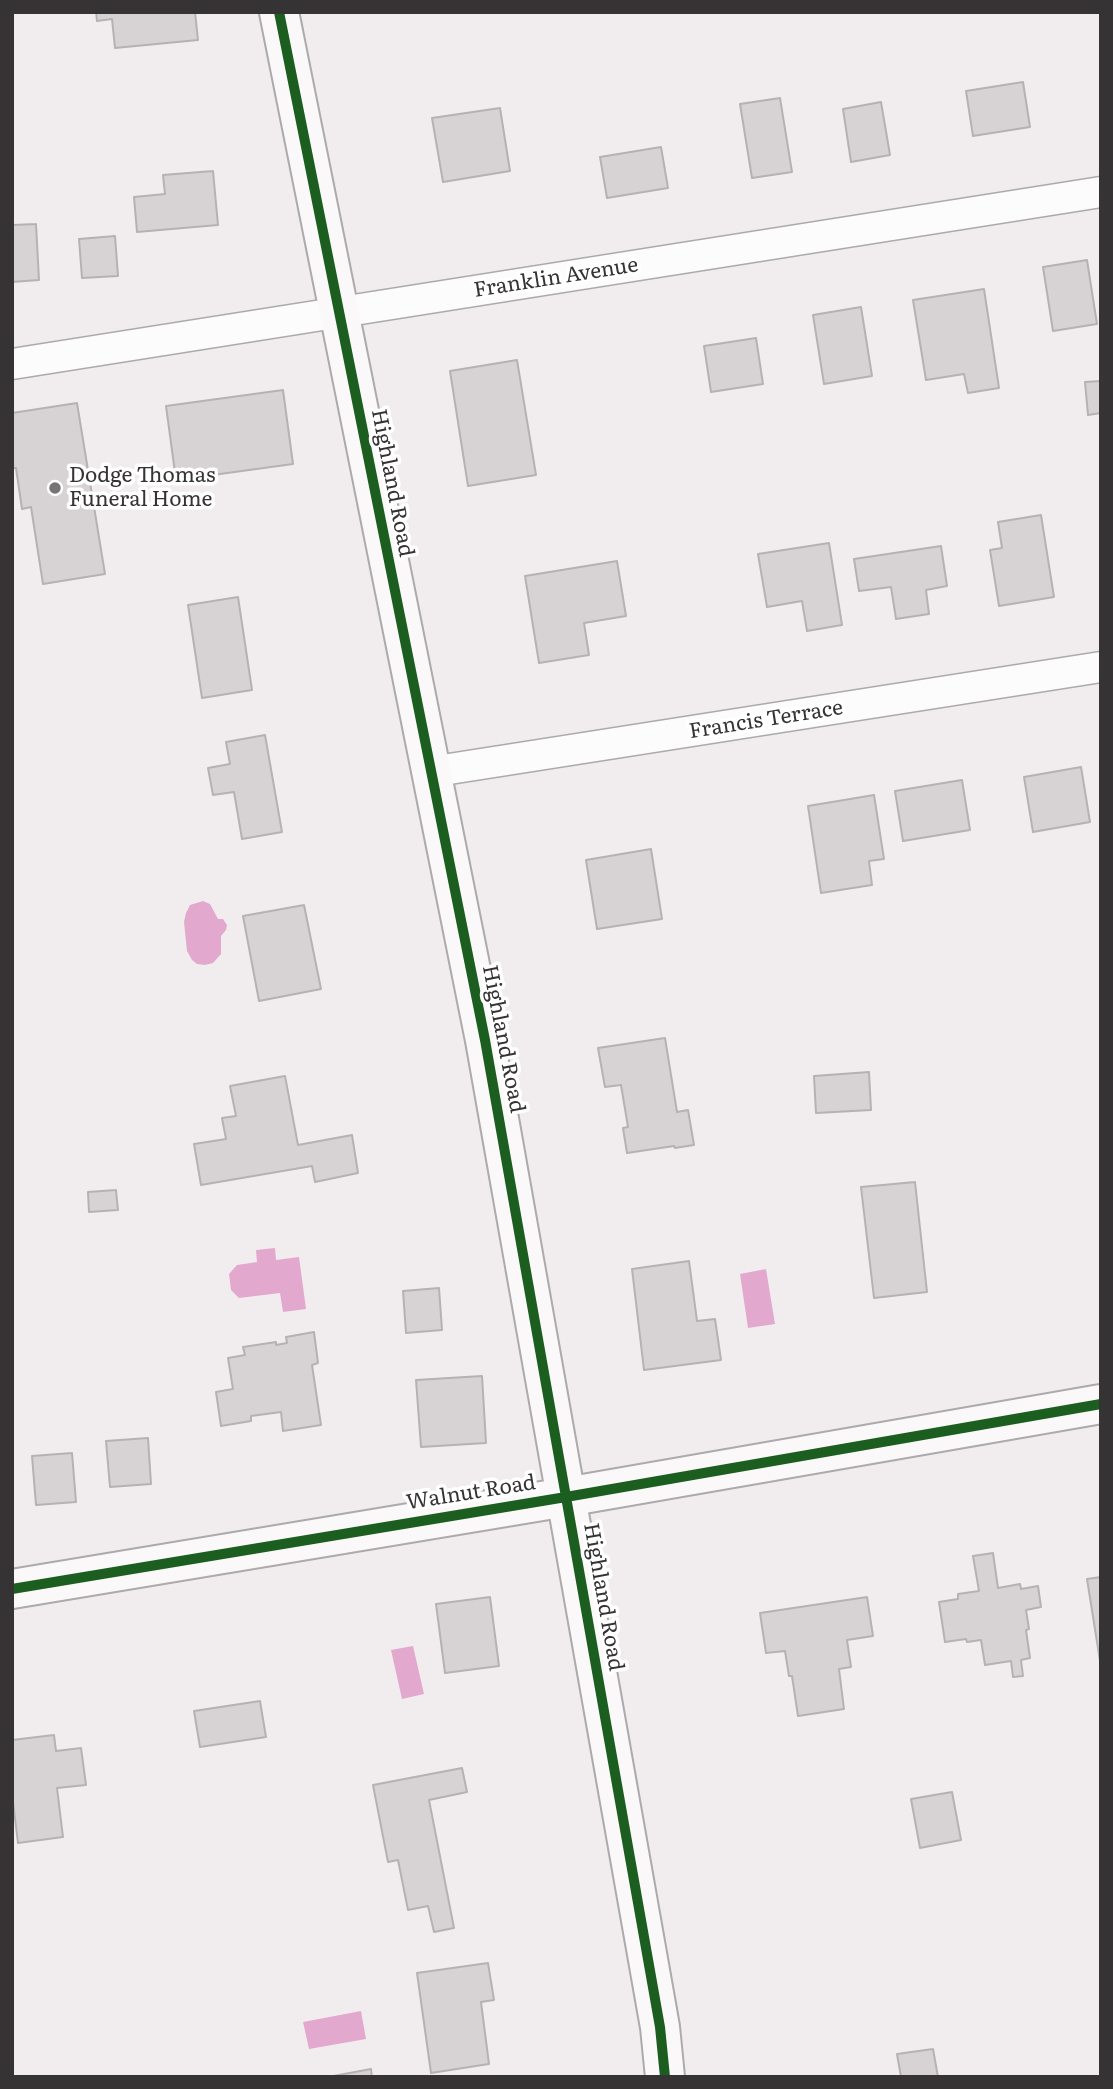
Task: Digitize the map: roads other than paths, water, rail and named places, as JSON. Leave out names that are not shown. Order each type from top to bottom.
[{"type":"street","name":"Highland Road","points":[[279,12],[485,1040],[660,2027],[665,2077]]},
{"type":"street","name":"Franklin Avenue","points":[[12,364],[1101,192]]},
{"type":"street","name":"Francis Terrace","points":[[430,772],[1101,667]]},
{"type":"street","name":"Walnut Road","points":[[12,1589],[1101,1404]]},
{"type":"place","name":"Dodge Thomas Funeral Home","points":[[55,488]]}]
